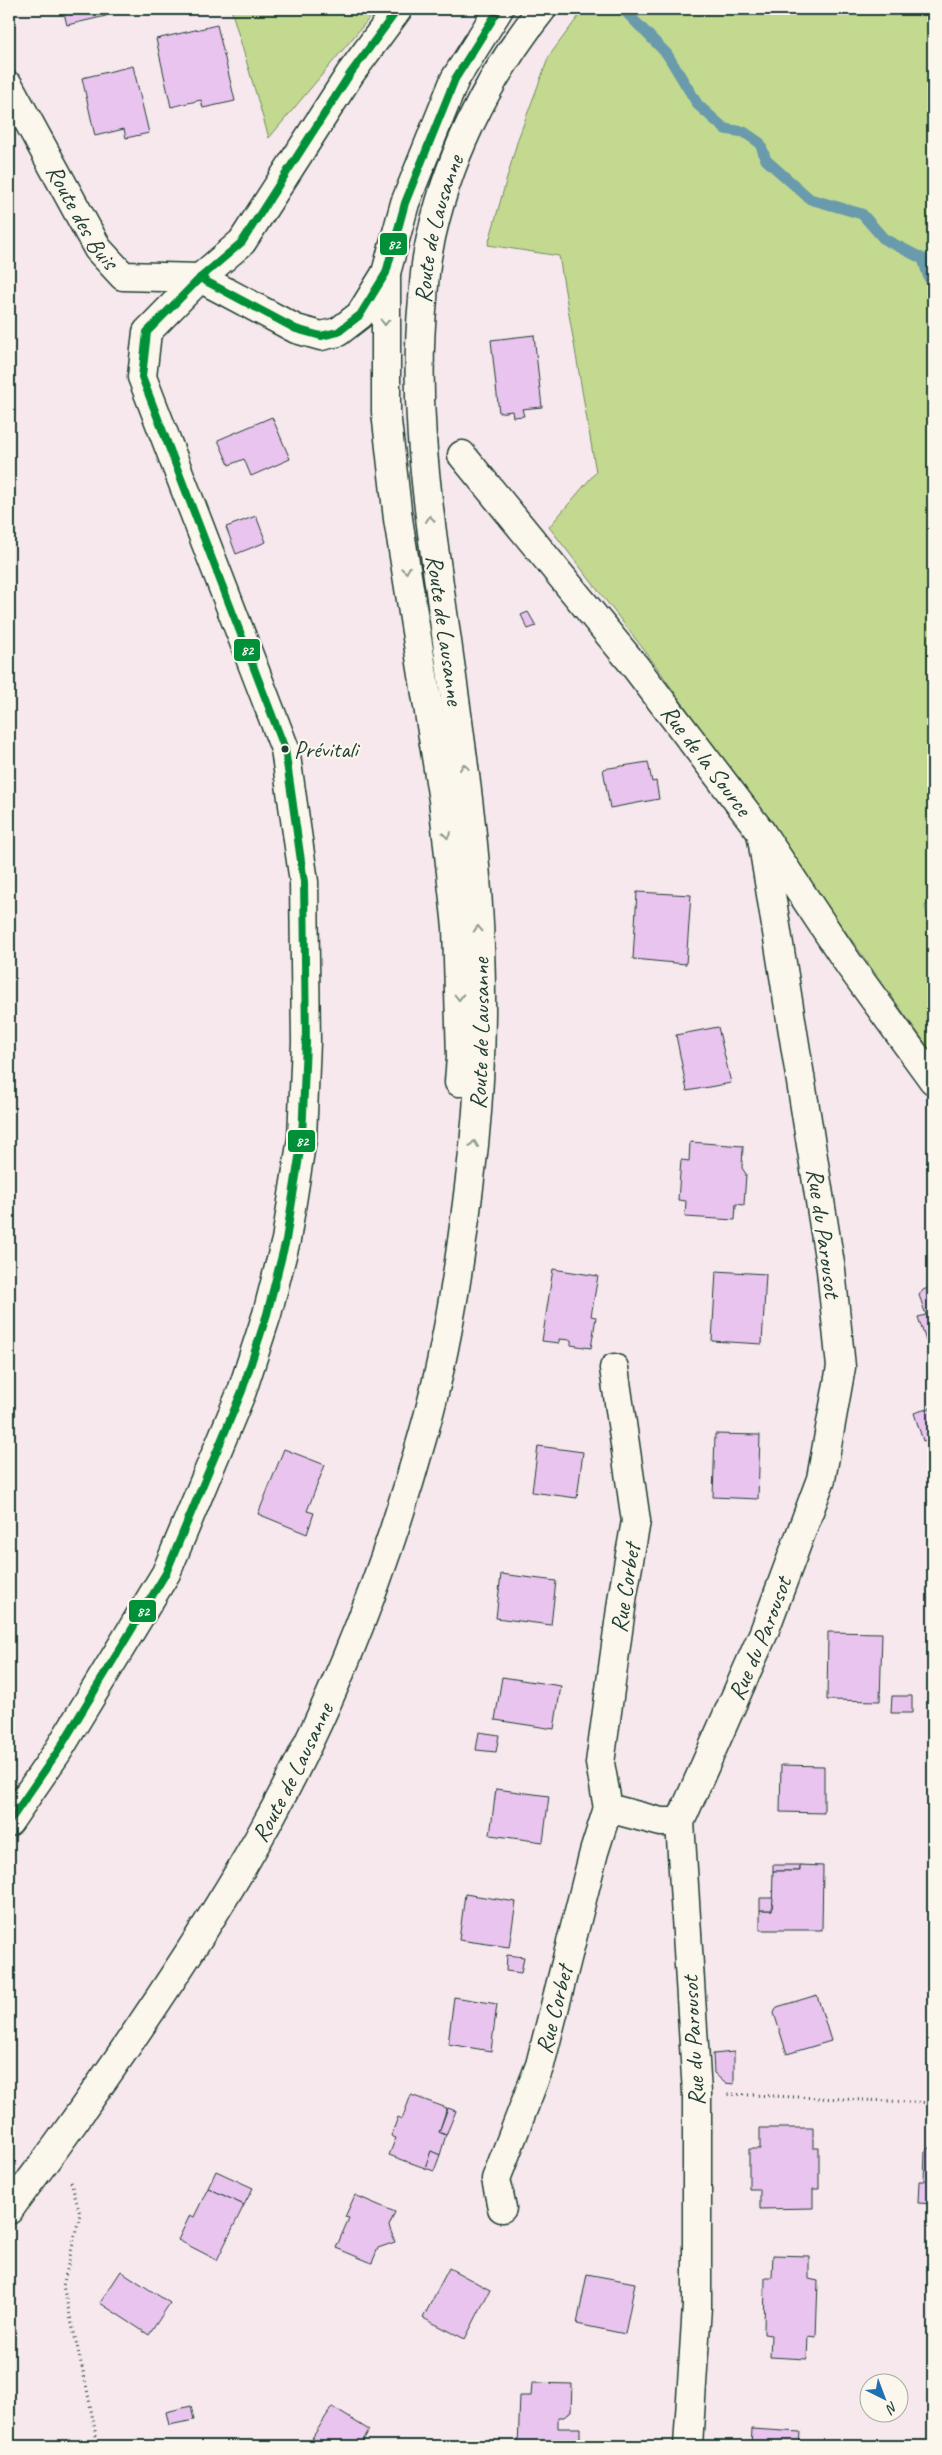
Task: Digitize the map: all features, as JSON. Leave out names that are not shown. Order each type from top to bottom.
[{"type":"street","points":[[9,1822],[58,1751],[166,1573],[242,1391],[267,1314],[286,1240],[302,1138],[306,1042],[304,882],[285,749],[142,377],[146,332],[200,278],[242,242],[350,74],[398,9]]},
{"type":"street","name":"Route de Lausanne","points":[[456,1279],[453,1166],[461,1057],[456,927],[443,800],[398,519],[386,412],[386,273],[405,203],[443,106],[455,79],[499,9]]},
{"type":"street","name":"Route de Lausanne","points":[[9,2210],[59,2142],[186,1958],[243,1866],[279,1800],[338,1678],[366,1609],[394,1532],[425,1431],[456,1279],[474,1141],[481,1014],[477,900],[468,799],[430,520],[418,412],[420,331],[427,256],[437,214],[458,154],[483,96],[525,30],[542,9]]},
{"type":"street","name":"Route des Buis","points":[[9,86],[98,249],[123,276],[200,278]]},
{"type":"street","points":[[200,278],[296,329],[321,336],[338,332],[360,315],[386,273]]},
{"type":"street","name":"Rue de la Source","points":[[462,455],[634,666],[761,832],[850,966],[933,1080]]},
{"type":"street","name":"Rue du Parousot","points":[[688,2446],[697,2306],[697,2093],[680,1822],[764,1632],[821,1479],[841,1367],[831,1270],[761,832]]},
{"type":"street","name":"Rue Corbet","points":[[502,2208],[496,2179],[540,2065],[594,1852],[608,1808],[600,1764],[623,1594],[636,1521],[614,1368]]},
{"type":"street","points":[[608,1808],[661,1822],[680,1822]]},
{"type":"path","points":[[697,2093],[933,2103]]},
{"type":"path","points":[[59,2142],[80,2214],[63,2286],[86,2384],[98,2446]]},
{"type":"green space","points":[[231,9],[377,9],[269,138]]},
{"type":"green space","points":[[584,9],[933,9],[933,905],[925,905],[933,942],[933,1049],[930,1050],[648,655],[549,527],[596,472],[559,256],[488,245],[518,139],[549,56]]},
{"type":"building","points":[[63,9],[105,9],[106,16],[67,25]]},
{"type":"building","points":[[217,25],[235,101],[203,108],[201,100],[171,107],[156,39]]},
{"type":"building","points":[[133,66],[149,133],[126,138],[124,129],[95,136],[82,78]]},
{"type":"building","points":[[534,335],[542,407],[522,409],[524,416],[513,417],[512,411],[499,413],[491,340]]},
{"type":"building","points":[[272,417],[290,459],[251,476],[244,459],[229,465],[218,440]]},
{"type":"building","points":[[256,516],[266,542],[236,554],[226,527]]},
{"type":"building","points":[[528,612],[536,626],[528,629],[521,615]]},
{"type":"building","points":[[648,762],[652,782],[656,781],[659,799],[610,808],[603,769]]},
{"type":"building","points":[[637,892],[691,895],[686,964],[633,959]]},
{"type":"building","points":[[718,1027],[731,1083],[687,1091],[676,1035]]},
{"type":"building","points":[[690,1142],[743,1146],[742,1168],[746,1174],[744,1205],[736,1204],[735,1220],[685,1217],[686,1201],[678,1200],[681,1160],[689,1161]]},
{"type":"building","points":[[553,1269],[598,1276],[591,1316],[596,1317],[591,1348],[571,1345],[571,1340],[559,1339],[559,1343],[542,1341]]},
{"type":"building","points":[[716,1271],[766,1274],[762,1344],[712,1341]]},
{"type":"building","points":[[933,1286],[933,1362],[918,1317],[926,1315],[919,1295],[923,1290]]},
{"type":"building","points":[[933,1407],[933,1438],[923,1441],[914,1413]]},
{"type":"building","points":[[715,1434],[760,1435],[758,1499],[713,1497]]},
{"type":"building","points":[[538,1446],[583,1452],[577,1498],[532,1492]]},
{"type":"building","points":[[284,1449],[325,1465],[307,1511],[314,1513],[307,1534],[258,1514]]},
{"type":"building","points":[[501,1574],[556,1581],[551,1625],[496,1618]]},
{"type":"building","points":[[828,1632],[882,1633],[880,1701],[827,1700]]},
{"type":"building","points":[[502,1677],[561,1686],[554,1729],[495,1720]]},
{"type":"building","points":[[892,1696],[912,1696],[912,1713],[891,1713]]},
{"type":"building","points":[[479,1732],[499,1735],[496,1752],[476,1750]]},
{"type":"building","points":[[781,1765],[824,1766],[824,1813],[780,1812]]},
{"type":"building","points":[[496,1789],[549,1796],[543,1842],[490,1835]]},
{"type":"building","points":[[773,1865],[800,1865],[800,1871],[773,1871]]},
{"type":"building","points":[[800,1865],[823,1866],[822,1930],[760,1930],[760,1910],[772,1910],[773,1871],[800,1871]]},
{"type":"building","points":[[465,1894],[516,1902],[509,1947],[459,1940]]},
{"type":"building","points":[[760,1898],[773,1898],[772,1910],[760,1910]]},
{"type":"building","points":[[507,1955],[524,1957],[521,1973],[506,1971]]},
{"type":"building","points":[[817,1995],[831,2041],[787,2054],[774,2013],[777,2007]]},
{"type":"building","points":[[454,1997],[497,2004],[491,2051],[448,2044]]},
{"type":"building","points":[[734,2052],[734,2084],[725,2083],[714,2073],[713,2054]]},
{"type":"building","points":[[411,2095],[447,2108],[439,2132],[446,2135],[440,2155],[431,2151],[425,2168],[389,2155],[396,2138],[391,2136],[398,2117],[402,2119]]},
{"type":"building","points":[[448,2108],[456,2111],[446,2135],[439,2132]]},
{"type":"building","points":[[760,2128],[813,2128],[813,2148],[819,2148],[819,2189],[813,2189],[813,2208],[760,2209],[760,2189],[749,2189],[749,2149],[760,2149]]},
{"type":"building","points":[[933,2146],[933,2204],[918,2203],[919,2181],[924,2181],[925,2151]]},
{"type":"building","points":[[431,2151],[440,2155],[434,2171],[425,2168]]},
{"type":"building","points":[[216,2171],[253,2188],[244,2205],[208,2188]]},
{"type":"building","points":[[208,2188],[244,2205],[217,2260],[178,2240],[190,2215],[194,2217]]},
{"type":"building","points":[[355,2195],[395,2212],[389,2226],[395,2242],[378,2248],[372,2263],[336,2248],[349,2218],[345,2217]]},
{"type":"building","points":[[773,2255],[809,2256],[809,2279],[818,2281],[816,2337],[808,2336],[807,2359],[770,2357],[771,2335],[764,2334],[765,2277],[772,2277]]},
{"type":"building","points":[[449,2268],[490,2290],[465,2339],[423,2318]]},
{"type":"building","points":[[121,2271],[170,2303],[149,2335],[100,2303]]},
{"type":"building","points":[[587,2274],[635,2283],[625,2334],[577,2324]]},
{"type":"building","points":[[532,2383],[572,2384],[571,2411],[564,2417],[558,2417],[558,2428],[580,2428],[580,2446],[518,2446],[520,2396],[531,2396]]},
{"type":"building","points":[[191,2406],[194,2420],[169,2425],[166,2412]]},
{"type":"building","points":[[332,2407],[369,2430],[360,2446],[307,2446]]},
{"type":"building","points":[[752,2429],[800,2432],[799,2446],[751,2446]]},
{"type":"waterway","points":[[623,9],[667,54],[698,105],[725,129],[744,132],[760,143],[766,160],[810,199],[862,214],[884,239],[923,259],[929,278],[933,279]]},
{"type":"transit line","name":"82","points":[[9,1822],[58,1751],[166,1573],[242,1391],[267,1314],[286,1240],[302,1138],[306,1042],[304,882],[285,749],[142,377],[147,332],[200,278],[242,242],[350,74],[398,9]]},
{"type":"transit line","name":"82","points":[[200,278],[296,329],[321,336],[338,332],[360,315],[386,273],[405,203],[455,79],[499,9]]},
{"type":"place","name":"Prévitali","points":[[285,749]]}]
